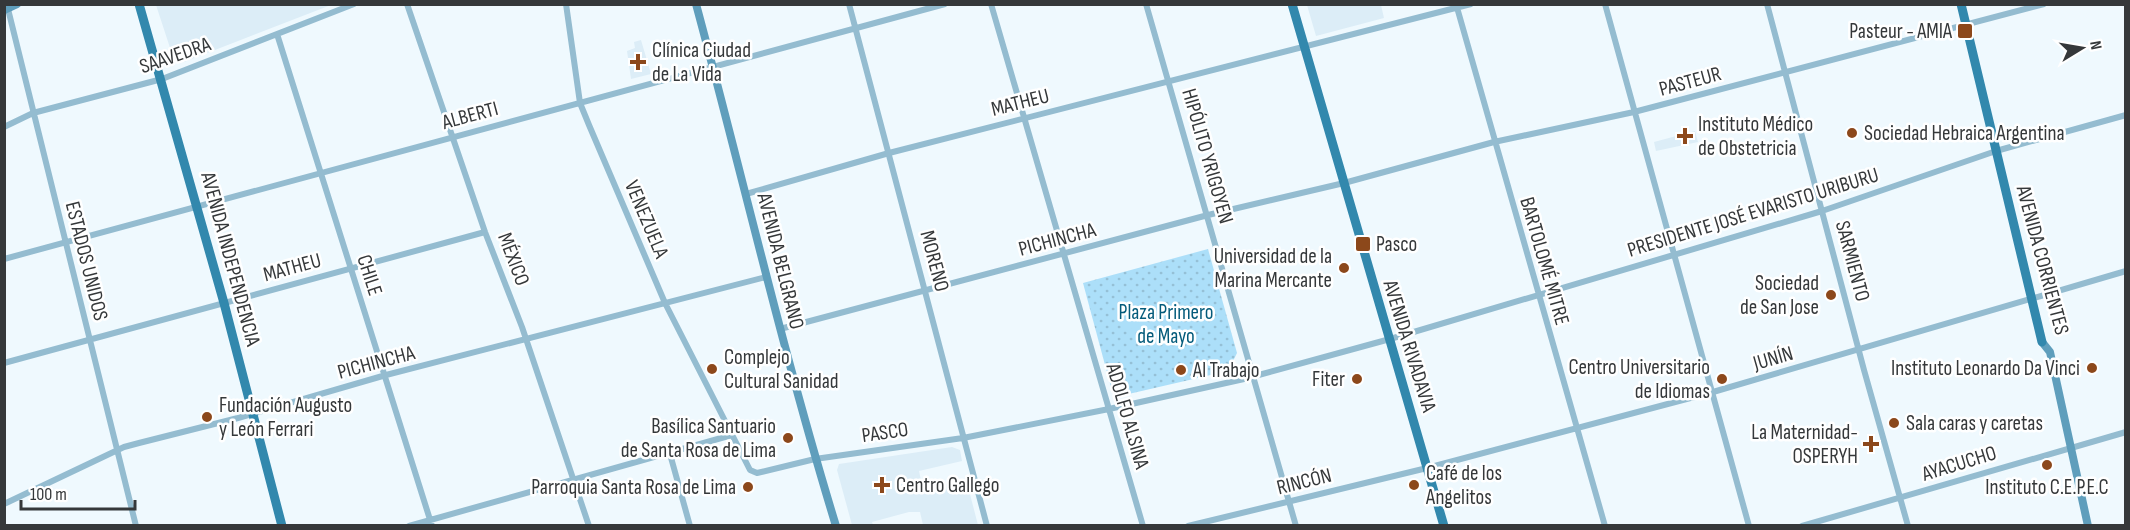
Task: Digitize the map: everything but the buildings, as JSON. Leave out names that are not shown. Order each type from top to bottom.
[{"type":"main road","points":[[6,8],[17,4]]},
{"type":"main road","name":"AVENIDA INDEPENDENCIA","points":[[139,4],[224,303],[282,525]]},
{"type":"main road","name":"AVENIDA BELGRANO","points":[[696,4],[766,277],[815,459],[836,525]]},
{"type":"main road","name":"AVENIDA RIVADAVIA","points":[[1292,4],[1444,525]]},
{"type":"main road","name":"AVENIDA CORRIENTES","points":[[1961,4],[2031,299],[2042,342],[2050,352],[2088,525]]},
{"type":"street","name":"SAAVEDRA","points":[[4,127],[33,113],[162,79],[354,4]]},
{"type":"street","name":"MÉXICO","points":[[407,4],[485,232],[527,340],[589,525]]},
{"type":"street","name":"VENEZUELA","points":[[566,4],[580,103],[665,303],[732,435]]},
{"type":"street","name":"MORENO","points":[[849,4],[987,525]]},
{"type":"street","name":"ALBERTI","points":[[4,259],[945,4]]},
{"type":"street","name":"ADOLFO ALSINA","points":[[991,4],[1143,525]]},
{"type":"street","name":"HIPÓLITO YRIGOYEN","points":[[1146,4],[1296,525]]},
{"type":"street","name":"MATHEU","points":[[746,194],[889,153],[1471,4]]},
{"type":"street","points":[[1605,4],[1749,525]]},
{"type":"street","name":"SARMIENTO","points":[[1767,4],[1859,351],[1908,525]]},
{"type":"street","name":"PASTEUR","points":[[1344,183],[1494,142],[1634,112],[2044,4]]},
{"type":"street","name":"BARTOLOMÉ MITRE","points":[[1457,6],[1537,294],[1605,525]]},
{"type":"street","name":"ESTADOS UNIDOS","points":[[6,8],[136,525]]},
{"type":"street","name":"CHILE","points":[[278,34],[431,522]]},
{"type":"street","name":"PRESIDENTE JOSÉ EVARISTO URIBURU","points":[[1390,339],[1822,210],[1996,151],[2126,115]]},
{"type":"street","name":"PICHINCHA","points":[[780,329],[1208,215],[1344,183]]},
{"type":"street","name":"MATHEU","points":[[4,363],[485,232]]},
{"type":"street","name":"JUNÍN","points":[[1427,468],[1859,351],[2126,271]]},
{"type":"street","name":"PICHINCHA","points":[[4,504],[139,443],[386,375],[766,277]]},
{"type":"street","name":"PASCO","points":[[732,435],[750,470],[757,473],[815,459],[963,438],[1109,409],[1254,376],[1390,339]]},
{"type":"street","name":"AYACUCHO","points":[[1802,525],[2126,432]]},
{"type":"street","points":[[409,525],[431,522],[732,435]]},
{"type":"street","points":[[670,454],[690,525]]},
{"type":"street","name":"RINCÓN","points":[[1188,525],[1427,468]]},
{"type":"shaded area","points":[[156,4],[331,5],[184,62],[183,57],[174,60]]},
{"type":"shaded area","points":[[1307,5],[1381,5],[1384,18],[1316,36]]},
{"type":"shaded area","name":"Clínica Ciudad de La Vida","points":[[641,40],[651,74],[631,79],[627,51],[635,48],[634,42]]},
{"type":"shaded area","name":"Instituto Médico de Obstetricia","points":[[1695,131],[1698,142],[1656,151],[1654,142]]},
{"type":"shaded area","name":"Centro Gallego","points":[[952,447],[960,450],[962,461],[919,471],[923,490],[966,479],[978,525],[923,525],[920,512],[909,512],[872,522],[873,525],[852,525],[837,470],[839,464]]},
{"type":"green space","name":"Plaza Primero de Mayo","points":[[1208,249],[1237,353],[1228,371],[1120,396],[1112,391],[1083,283]]},
{"type":"green space","points":[[1137,317],[1139,327],[1123,331],[1121,320]]},
{"type":"place","name":"Pasteur - AMIA","points":[[1965,31]]},
{"type":"place","name":"Clínica Ciudad de La Vida","points":[[638,62]]},
{"type":"place","name":"Sociedad Hebraica Argentina","points":[[1852,133]]},
{"type":"place","name":"Instituto Médico de Obstetricia","points":[[1685,136]]},
{"type":"place","name":"Pasco","points":[[1363,244]]},
{"type":"place","name":"Universidad de la Marina Mercante","points":[[1344,268]]},
{"type":"place","name":"Sociedad de San Jose","points":[[1831,295]]},
{"type":"place","name":"Instituto Leonardo Da Vinci","points":[[2092,368]]},
{"type":"place","name":"Complejo Cultural Sanidad","points":[[712,369]]},
{"type":"place","name":"Al Trabajo","points":[[1181,370]]},
{"type":"place","name":"Fiter","points":[[1357,379]]},
{"type":"place","name":"Centro Universitario de Idiomas","points":[[1722,379]]},
{"type":"place","name":"Fundación Augusto y León Ferrari","points":[[207,417]]},
{"type":"place","name":"Sala caras y caretas","points":[[1894,423]]},
{"type":"place","name":"Basílica Santuario de Santa Rosa de Lima","points":[[788,438]]},
{"type":"place","name":"La Maternidad- OSPERYH","points":[[1871,444]]},
{"type":"place","name":"Instituto C.E.P.E.C","points":[[2047,465]]},
{"type":"place","name":"Centro Gallego","points":[[882,485]]},
{"type":"place","name":"Café de los Angelitos","points":[[1414,485]]},
{"type":"place","name":"Parroquia Santa Rosa de Lima","points":[[748,487]]}]
